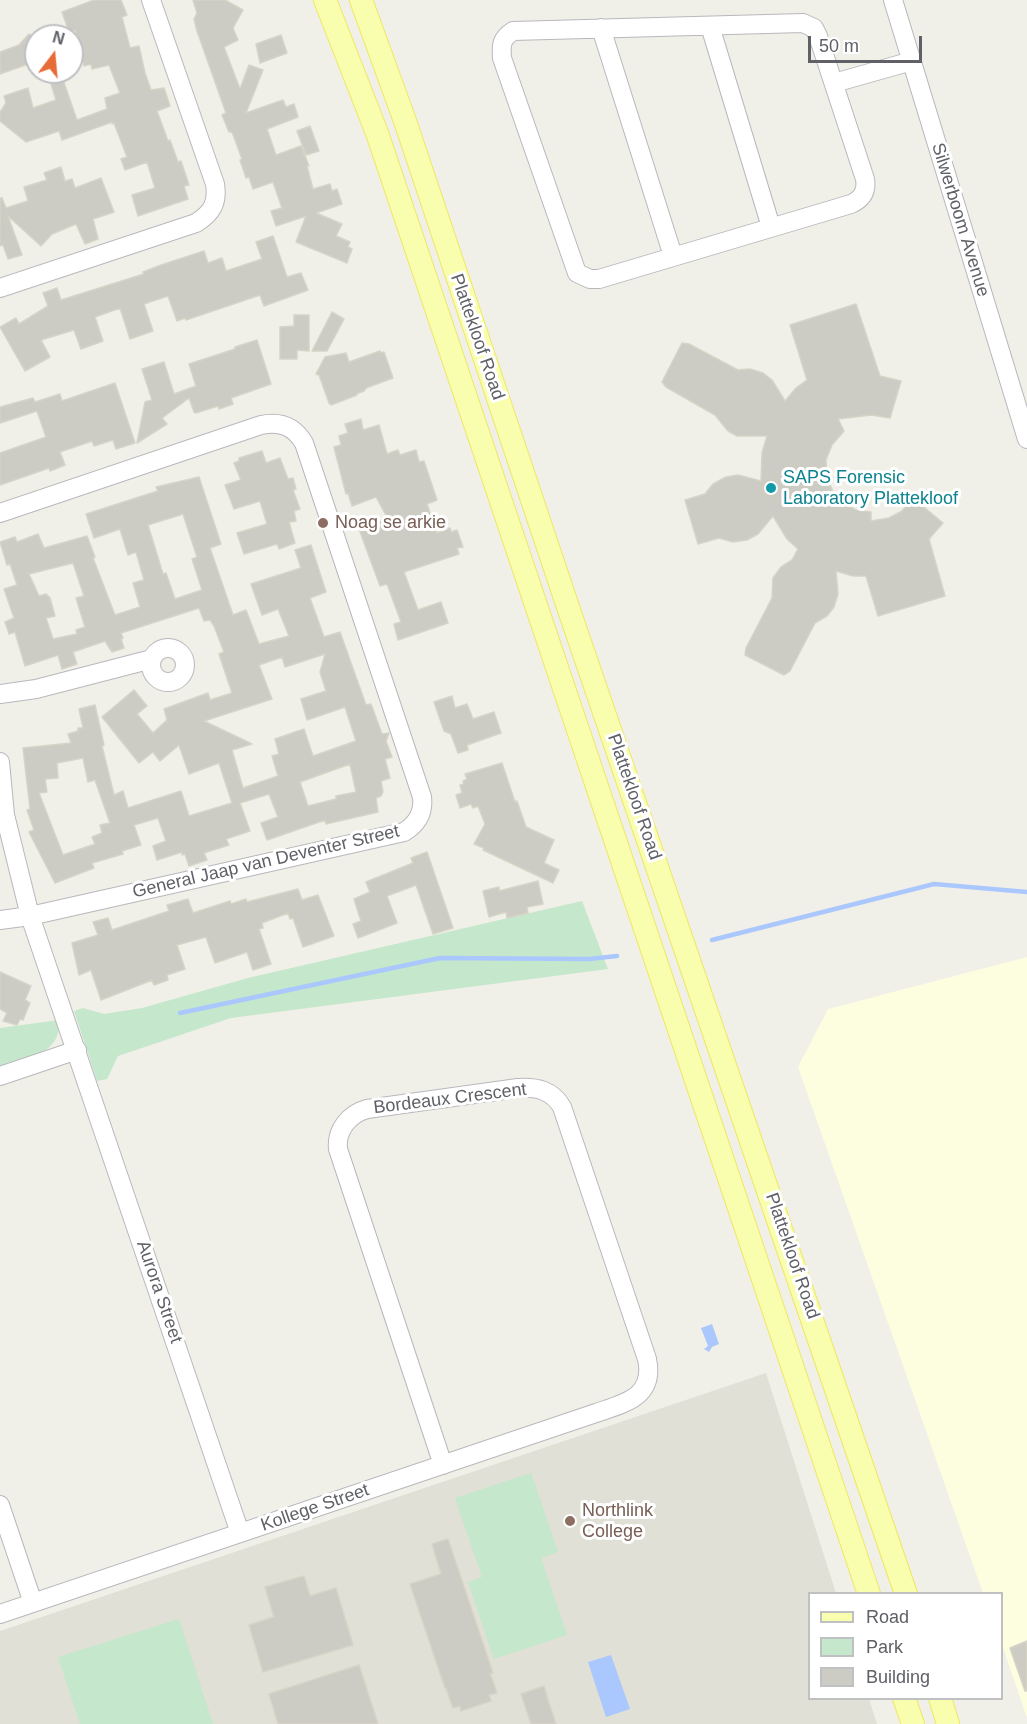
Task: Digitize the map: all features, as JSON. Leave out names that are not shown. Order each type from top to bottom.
[{"type":"main road","name":"Plattekloof Road","points":[[325,0],[377,133],[869,1592]]},
{"type":"main road","name":"Plattekloof Road","points":[[361,0],[405,121],[570,613],[906,1592]]},
{"type":"main road","points":[[905,1700],[913,1724]]},
{"type":"main road","points":[[940,1700],[948,1724]]},
{"type":"street","points":[[0,288],[196,223],[207,216],[214,207],[217,195],[215,184],[151,0]]},
{"type":"street","name":"Silwerboom Avenue","points":[[893,0],[1027,439]]},
{"type":"street","points":[[808,24],[814,28],[865,178],[864,194],[851,204],[599,279],[590,279],[577,273],[502,58],[501,45],[505,36],[513,31],[710,26],[808,24]]},
{"type":"street","points":[[710,26],[771,226]]},
{"type":"street","points":[[601,28],[673,256]]},
{"type":"street","points":[[836,89],[913,66]]},
{"type":"street","name":"General Jaap van Deventer Street","points":[[0,513],[261,425],[278,423],[293,429],[304,443],[422,797],[423,806],[416,824],[404,832],[30,916],[0,920]]},
{"type":"street","points":[[0,694],[36,689],[152,659]]},
{"type":"street","name":"Aurora Street","points":[[0,762],[5,815],[30,916],[240,1533]]},
{"type":"street","points":[[0,1076],[77,1050]]},
{"type":"street","name":"Bordeaux Crescent","points":[[443,1465],[338,1149],[337,1140],[341,1130],[358,1111],[525,1088],[543,1089],[558,1100],[647,1359],[648,1380],[639,1395],[630,1401]]},
{"type":"street","name":"Kollege Street","points":[[0,1614],[630,1401]]},
{"type":"street","points":[[0,1504],[33,1603]]},
{"type":"shaded area","points":[[1027,957],[1027,1718],[1003,1648],[1003,1592],[983,1592],[798,1067],[828,1009]]},
{"type":"shaded area","name":"Northlink College","points":[[766,1373],[836,1592],[808,1592],[808,1700],[869,1700],[877,1724],[0,1724],[0,1631]]},
{"type":"green space","points":[[582,901],[608,969],[231,1018],[118,1056],[107,1079],[97,1081],[74,1011],[83,1008],[104,1014],[142,1008],[248,978]]},
{"type":"green space","points":[[59,1020],[55,1041],[49,1048],[31,1057],[0,1067],[0,1028]]},
{"type":"green space","points":[[531,1473],[558,1552],[541,1558],[567,1635],[494,1659],[468,1582],[482,1577],[455,1498]]},
{"type":"green space","points":[[179,1619],[213,1724],[80,1724],[58,1657]]},
{"type":"water","points":[[712,1324],[719,1344],[712,1347],[709,1352],[704,1349],[708,1346],[701,1328]]},
{"type":"water","points":[[611,1655],[630,1709],[606,1717],[588,1662]]},
{"type":"building","points":[[94,0],[121,0],[127,15],[122,17],[130,48],[139,46],[151,90],[164,88],[170,106],[157,111],[178,162],[181,161],[189,185],[184,186],[188,199],[138,216],[132,195],[155,188],[147,162],[125,170],[121,159],[127,157],[112,122],[62,140],[59,131],[26,142],[0,121],[0,112],[6,103],[4,96],[28,88],[33,108],[56,100],[51,84],[64,84],[77,120],[107,109],[105,98],[120,93],[109,65],[92,69],[91,64],[84,66],[84,24],[66,24],[62,12]]},
{"type":"building","points":[[193,0],[225,0],[243,10],[233,28],[238,40],[224,47],[240,89],[249,65],[263,70],[246,113],[283,100],[286,107],[294,104],[298,117],[267,129],[276,155],[301,146],[309,166],[307,166],[313,189],[330,184],[332,191],[337,189],[342,204],[316,213],[342,224],[336,236],[350,242],[348,247],[352,249],[347,263],[296,242],[306,216],[276,226],[271,211],[282,208],[273,182],[253,189],[249,177],[246,178],[232,132],[229,132],[222,115],[226,113],[197,31],[194,19],[197,13]]},
{"type":"building","points":[[281,35],[287,53],[260,63],[256,44]]},
{"type":"building","points":[[24,40],[24,65],[0,74],[0,52],[19,45]]},
{"type":"building","points":[[310,126],[319,151],[306,155],[297,131]]},
{"type":"building","points":[[61,167],[65,181],[72,179],[75,188],[101,178],[114,212],[93,219],[98,239],[85,244],[76,224],[52,234],[41,246],[8,216],[22,255],[8,259],[3,245],[0,246],[0,198],[6,208],[28,201],[24,187],[47,180],[44,173]]},
{"type":"building","points":[[273,236],[287,277],[301,273],[308,290],[264,306],[260,295],[177,321],[168,296],[144,304],[153,331],[130,339],[120,308],[95,317],[103,341],[81,349],[74,330],[41,340],[50,357],[25,371],[0,327],[16,318],[19,324],[48,306],[43,293],[57,288],[61,300],[144,274],[143,272],[161,265],[204,251],[208,263],[222,258],[226,271],[262,259],[256,242]]},
{"type":"building","name":"SAPS Forensic Laboratory Plattekloof","points":[[856,304],[880,376],[901,381],[890,418],[871,415],[838,419],[844,431],[832,445],[826,460],[827,477],[833,492],[842,502],[856,510],[871,512],[871,521],[889,518],[902,511],[913,498],[943,523],[929,539],[945,596],[878,616],[866,576],[853,576],[836,571],[838,594],[834,607],[827,616],[815,623],[790,671],[784,675],[745,655],[746,648],[772,598],[773,578],[781,567],[792,560],[798,549],[787,539],[773,516],[758,534],[747,540],[733,542],[719,538],[698,544],[685,500],[705,494],[713,484],[726,477],[738,475],[761,481],[762,453],[767,436],[737,436],[728,431],[715,415],[666,387],[662,382],[682,343],[689,344],[738,370],[750,369],[763,373],[772,380],[785,401],[796,388],[807,380],[790,325]]},
{"type":"building","points":[[332,312],[344,319],[327,351],[312,351]]},
{"type":"building","points":[[294,315],[309,315],[309,351],[297,350],[297,359],[280,359],[280,327],[294,326]]},
{"type":"building","points":[[257,340],[271,384],[231,398],[233,404],[196,413],[189,398],[162,418],[167,424],[137,443],[145,402],[152,400],[142,369],[164,362],[174,394],[196,386],[189,364]]},
{"type":"building","points":[[380,351],[384,352],[393,378],[331,405],[319,375],[316,374],[325,357],[346,353],[349,362]]},
{"type":"building","points":[[115,383],[135,443],[116,449],[113,440],[94,446],[92,441],[60,452],[65,465],[50,471],[49,468],[0,485],[0,453],[46,437],[37,411],[0,423],[0,407],[33,398],[35,402],[60,394],[62,401]]},
{"type":"building","points":[[361,419],[363,430],[379,425],[387,454],[398,450],[400,455],[416,450],[419,462],[424,461],[437,500],[427,504],[437,533],[450,528],[451,532],[457,530],[463,547],[457,548],[459,554],[404,572],[418,610],[441,602],[448,623],[398,640],[394,624],[401,622],[387,584],[380,586],[359,529],[388,519],[376,497],[352,506],[348,493],[346,494],[334,447],[341,445],[339,436],[348,433],[345,424]]},
{"type":"building","points":[[262,451],[266,463],[280,458],[288,479],[293,478],[296,489],[293,490],[300,509],[294,511],[296,521],[289,522],[295,543],[279,549],[277,544],[244,554],[237,533],[267,524],[260,501],[234,509],[225,485],[241,480],[234,463],[239,461],[239,458]]},
{"type":"building","points":[[199,477],[221,544],[210,548],[233,615],[246,610],[259,644],[289,636],[278,609],[262,615],[251,584],[301,568],[295,550],[311,545],[326,592],[310,598],[324,637],[340,632],[366,705],[371,704],[382,734],[389,733],[386,741],[392,757],[385,759],[390,778],[381,781],[383,792],[376,798],[378,812],[326,824],[325,820],[267,840],[261,823],[278,817],[269,794],[240,803],[250,831],[226,839],[229,845],[204,853],[207,860],[189,866],[182,852],[157,860],[153,846],[166,841],[158,818],[134,825],[141,845],[122,851],[123,854],[92,863],[94,868],[55,883],[29,832],[34,830],[27,810],[30,809],[23,748],[71,743],[68,734],[78,731],[78,728],[83,728],[79,709],[95,705],[114,795],[123,791],[128,808],[181,791],[189,816],[232,803],[219,763],[189,774],[179,745],[160,761],[153,752],[139,763],[102,717],[134,690],[147,706],[137,714],[153,733],[167,720],[164,709],[208,693],[210,700],[232,693],[219,654],[224,652],[214,626],[210,620],[204,621],[199,608],[121,633],[124,648],[112,652],[105,641],[73,652],[77,664],[62,669],[58,655],[25,666],[15,632],[9,634],[5,622],[14,618],[4,589],[17,585],[10,564],[7,565],[0,542],[15,537],[17,542],[38,534],[44,548],[87,536],[115,615],[140,607],[133,583],[144,580],[136,552],[128,555],[120,529],[94,538],[86,514],[158,491],[156,487]],"holes":[[[183,514],[197,557],[192,559],[202,590],[175,599],[166,573],[163,574],[148,525]],[[73,563],[84,596],[76,598],[85,627],[76,630],[77,634],[53,639],[46,618],[55,616],[50,598],[46,594],[39,596],[29,574]],[[325,654],[320,672],[326,691],[301,699],[307,720],[345,707],[356,741],[313,756],[304,729],[275,739],[279,754],[272,756],[278,776],[243,788],[232,750],[252,744],[204,721],[272,699],[259,665],[282,657],[285,667]],[[83,758],[88,782],[95,780],[110,823],[100,825],[102,833],[92,837],[95,844],[63,855],[39,793],[47,792],[45,779],[58,778],[57,763]],[[350,764],[356,792],[308,806],[300,782]]]},
{"type":"building","points":[[452,696],[455,708],[467,704],[473,719],[494,712],[501,733],[467,745],[468,750],[458,753],[451,734],[444,731],[434,702]]},
{"type":"building","points":[[502,763],[526,827],[554,840],[544,863],[559,870],[553,883],[474,844],[485,824],[478,806],[473,808],[471,804],[460,808],[456,795],[462,793],[460,785],[464,784],[463,781],[467,779],[465,774]]},
{"type":"building","points":[[427,852],[453,928],[433,934],[416,885],[387,896],[397,923],[358,938],[353,924],[361,921],[354,899],[370,892],[366,882],[413,863],[411,858]]},
{"type":"building","points":[[538,881],[543,904],[527,907],[528,913],[507,918],[506,912],[489,917],[483,891],[499,887],[499,891]]},
{"type":"building","points":[[298,889],[302,900],[318,895],[334,936],[303,947],[293,918],[290,919],[288,913],[262,923],[263,928],[259,929],[271,964],[253,970],[247,952],[215,963],[206,937],[177,945],[185,969],[167,975],[168,980],[154,985],[152,980],[101,1000],[91,970],[79,975],[72,943],[98,935],[93,922],[108,918],[112,930],[169,911],[167,905],[188,899],[193,913],[230,901],[231,904],[246,899],[247,902]]},
{"type":"building","points":[[0,972],[31,986],[25,1000],[30,1003],[23,1020],[20,1019],[17,1025],[3,1021],[7,1013],[0,1009]]},
{"type":"building","points":[[448,1539],[493,1673],[490,1673],[497,1693],[489,1695],[491,1701],[461,1711],[460,1706],[453,1708],[410,1584],[441,1574],[432,1544]]},
{"type":"building","points":[[304,1576],[310,1596],[336,1588],[353,1645],[263,1672],[249,1625],[274,1617],[265,1587]]},
{"type":"building","points":[[1027,1641],[1027,1691],[1025,1691],[1010,1648]]},
{"type":"building","points":[[359,1665],[378,1724],[278,1724],[269,1694]]},
{"type":"building","points":[[544,1686],[556,1724],[531,1724],[521,1694]]},
{"type":"waterway","points":[[712,940],[934,884],[1027,892]]},
{"type":"waterway","points":[[180,1013],[440,958],[589,959],[617,956]]},
{"type":"place","name":"SAPS Forensic Laboratory Plattekloof","points":[[771,488]]},
{"type":"place","name":"Noag se arkie","points":[[323,523]]},
{"type":"place","name":"Northlink College","points":[[570,1521]]}]
